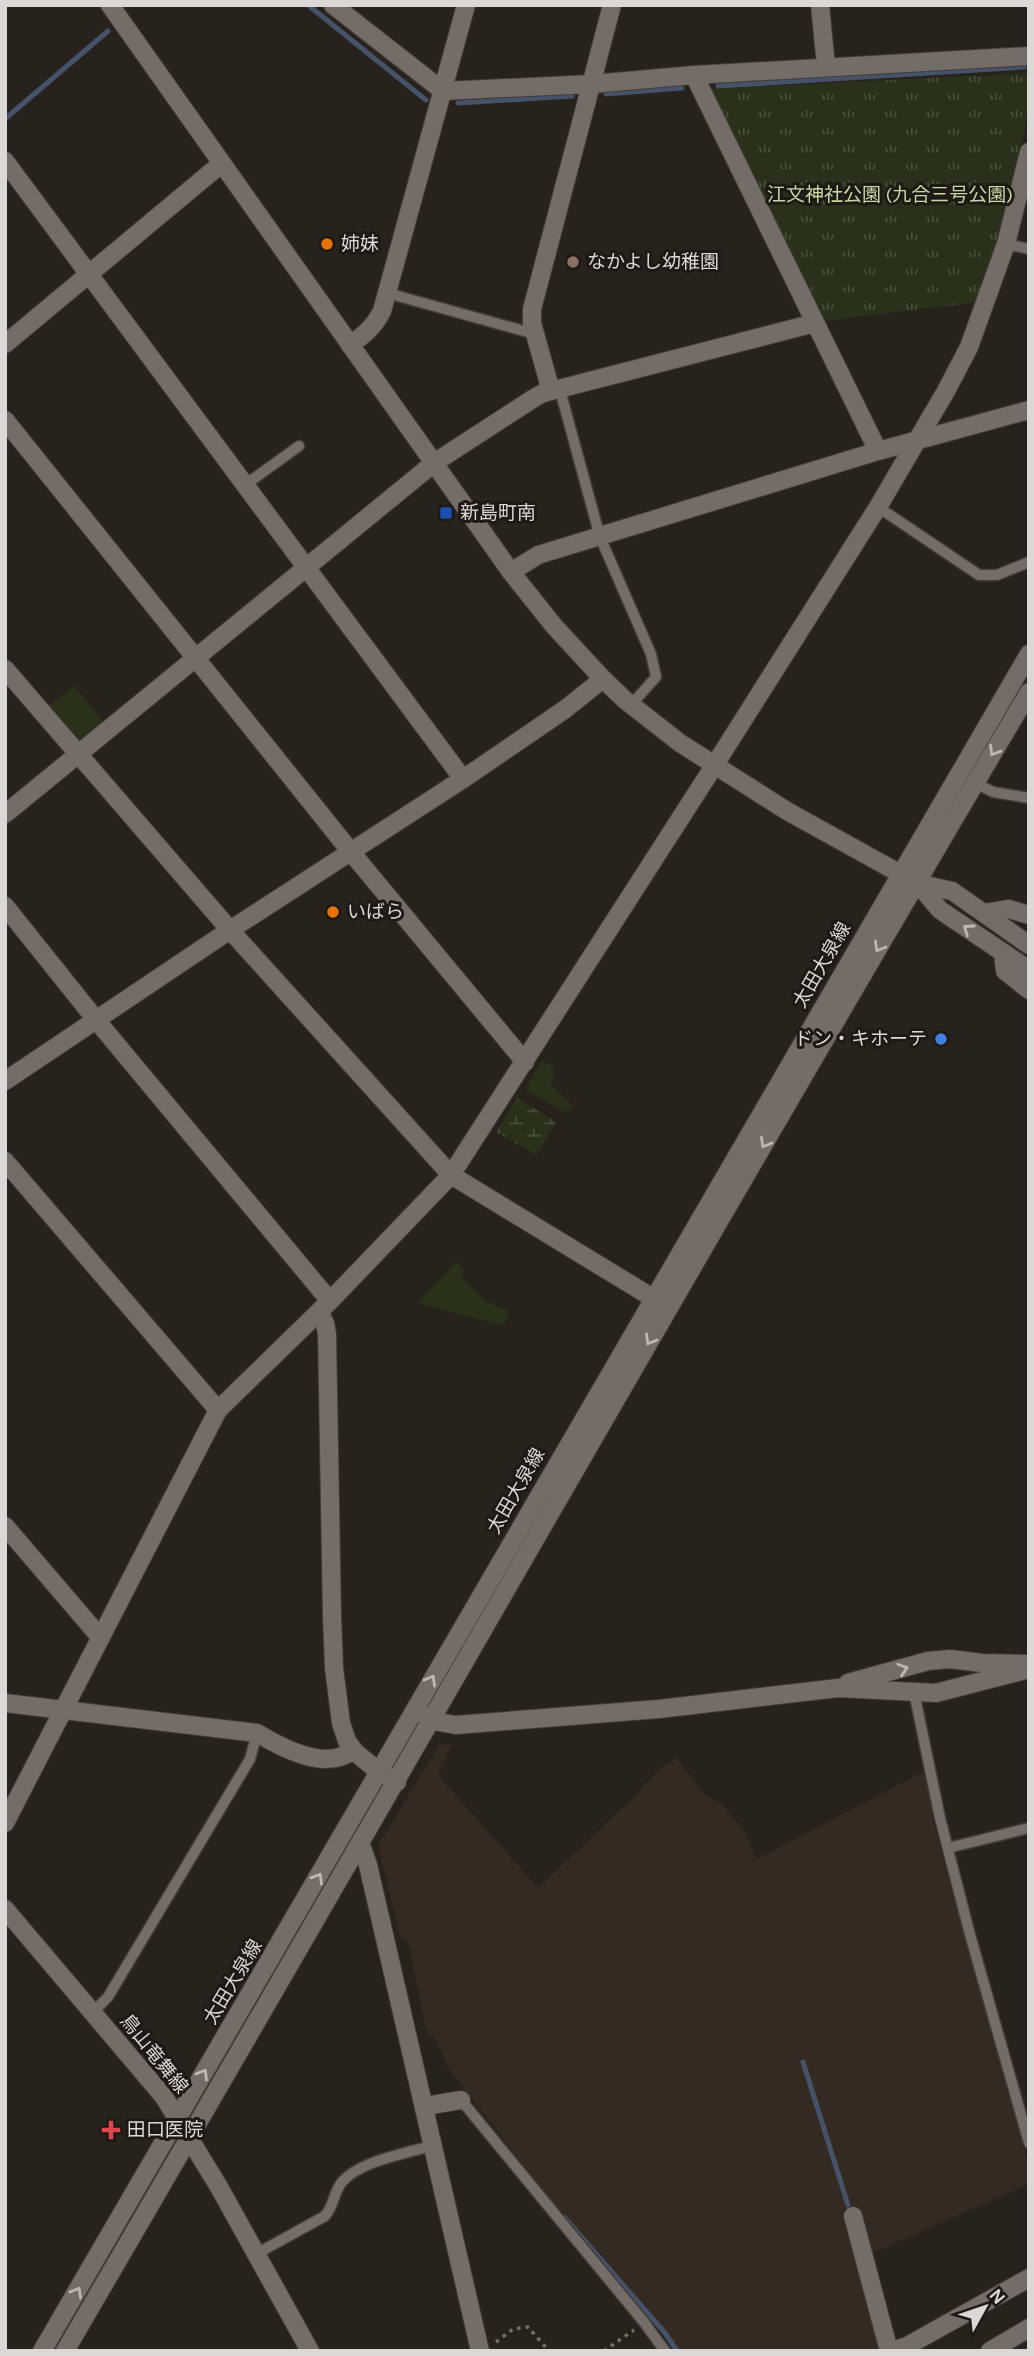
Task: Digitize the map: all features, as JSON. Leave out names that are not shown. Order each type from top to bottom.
[{"type":"street","points":[[110,5],[512,572],[554,626],[603,679],[631,705],[714,766],[787,811],[917,883],[952,891],[1029,944]]},
{"type":"street","points":[[333,5],[443,91],[592,84],[826,66],[1029,56]]},
{"type":"street","points":[[350,345],[376,323],[387,293],[466,5]]},
{"type":"street","points":[[555,391],[535,334],[532,309],[612,5]]},
{"type":"street","points":[[820,5],[826,66]]},
{"type":"street","points":[[694,75],[878,451]]},
{"type":"street","points":[[5,1823],[218,1410],[325,1306],[451,1175],[878,507],[969,347],[1006,244],[1029,152]]},
{"type":"street","points":[[5,161],[463,779]]},
{"type":"street","points":[[5,344],[221,164]]},
{"type":"street","points":[[5,814],[434,463],[534,398],[815,323]]},
{"type":"street","points":[[512,572],[538,555],[878,451],[1029,410]]},
{"type":"street","points":[[5,420],[351,852],[525,1062]]},
{"type":"street","name":"太田大泉線","points":[[42,2351],[1029,654]]},
{"type":"street","points":[[5,669],[230,930],[451,1175],[668,1308]]},
{"type":"street","points":[[5,1081],[230,930],[463,779],[564,710],[603,679]]},
{"type":"street","points":[[65,2351],[433,1721],[668,1308],[1029,692]]},
{"type":"street","points":[[917,883],[940,910],[1029,970]]},
{"type":"street","points":[[5,906],[325,1306],[334,1668],[341,1723],[353,1750],[378,1771],[397,1782]]},
{"type":"street","points":[[984,913],[1009,909],[1029,915]]},
{"type":"street","points":[[1003,953],[1004,971],[1029,990]]},
{"type":"street","points":[[5,1161],[218,1410]]},
{"type":"street","points":[[7,1532],[100,1637]]},
{"type":"street","points":[[838,1688],[856,1680],[928,1661],[950,1660],[1029,1667]]},
{"type":"street","points":[[414,1710],[433,1721],[457,1725],[646,1710],[838,1688],[936,1693],[1029,1667]]},
{"type":"street","points":[[5,1703],[257,1733],[284,1750],[314,1756],[340,1758],[353,1750]]},
{"type":"street","points":[[361,1845],[369,1865],[434,2145],[488,2347]]},
{"type":"street","name":"鳥山竜舞線","points":[[5,1909],[164,2097],[214,2177],[310,2351]]},
{"type":"street","points":[[425,2106],[461,2100]]},
{"type":"street","points":[[853,2216],[890,2351],[906,2346],[1029,2278]]},
{"type":"street","points":[[990,2351],[1029,2328]]},
{"type":"lane","points":[[1006,244],[1029,249]]},
{"type":"lane","points":[[387,293],[535,334]]},
{"type":"lane","points":[[555,391],[600,537],[650,654],[656,677],[631,705]]},
{"type":"lane","points":[[245,485],[299,446]]},
{"type":"lane","points":[[878,507],[979,575],[997,575],[1029,562]]},
{"type":"lane","points":[[975,783],[993,792],[1029,798]]},
{"type":"lane","points":[[914,1692],[969,1931],[1029,2143]]},
{"type":"lane","points":[[92,2013],[108,1997],[250,1759],[257,1733]]},
{"type":"lane","points":[[948,1848],[1029,1828]]},
{"type":"lane","points":[[461,2100],[665,2351]]},
{"type":"lane","points":[[256,2254],[325,2216],[334,2206],[338,2188],[353,2173],[367,2165],[434,2145]]},
{"type":"path","points":[[604,2351],[644,2323]]},
{"type":"path","points":[[488,2347],[513,2329],[528,2327],[549,2351]]},
{"type":"shaded area","points":[[452,1744],[438,1775],[538,1888],[634,1797],[660,1768],[676,1758],[706,1796],[722,1804],[744,1831],[756,1859],[924,1772],[930,1781],[933,1823],[1029,2166],[1029,2184],[870,2254],[856,2206],[843,2210],[880,2351],[679,2351],[660,2324],[543,2190],[449,2069],[436,2040],[426,2031],[408,1941],[400,1937],[378,1846],[439,1745]]},
{"type":"green space","name":"江文神社公園 (九合三号公園)","points":[[1029,73],[1028,102],[1019,160],[979,302],[824,321],[711,89]]},
{"type":"green space","points":[[74,686],[106,724],[83,743],[73,742],[45,709]]},
{"type":"green space","points":[[542,1060],[553,1067],[554,1078],[550,1084],[574,1106],[567,1113],[527,1091],[527,1085]]},
{"type":"green space","points":[[517,1098],[556,1122],[537,1155],[496,1132]]},
{"type":"green space","points":[[456,1262],[464,1269],[462,1277],[487,1302],[510,1311],[503,1326],[417,1303]]},
{"type":"waterway","points":[[308,5],[426,100]]},
{"type":"waterway","points":[[5,119],[108,31]]},
{"type":"waterway","points":[[718,86],[1024,67]]},
{"type":"waterway","points":[[606,94],[682,88]]},
{"type":"waterway","points":[[458,103],[572,96]]},
{"type":"waterway","points":[[803,2062],[848,2205]]},
{"type":"waterway","points":[[564,2217],[665,2333],[677,2351]]},
{"type":"place","name":"姉妹","points":[[327,244]]},
{"type":"place","name":"なかよし幼稚園","points":[[573,262]]},
{"type":"place","name":"新島町南","points":[[446,513]]},
{"type":"place","name":"いばら","points":[[333,912]]},
{"type":"place","name":"ドン・キホーテ","points":[[941,1039]]},
{"type":"place","name":"田口医院","points":[[111,2130]]}]
